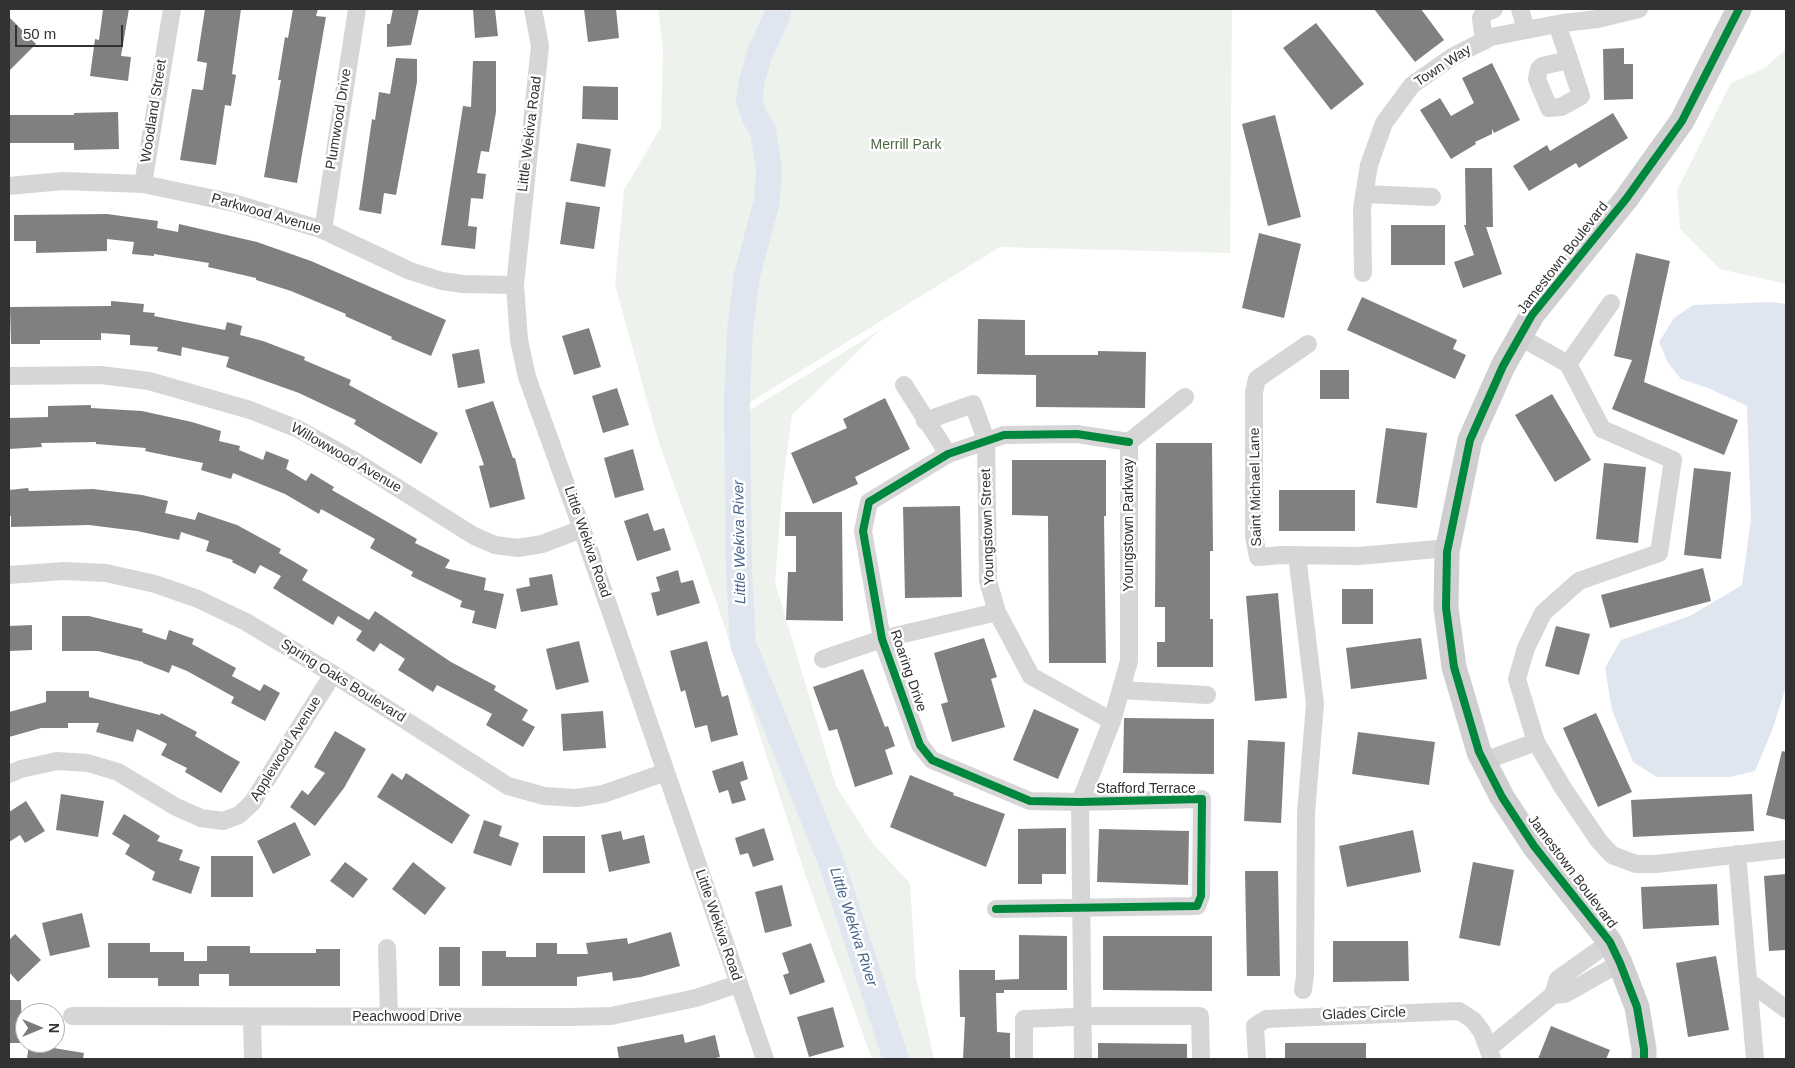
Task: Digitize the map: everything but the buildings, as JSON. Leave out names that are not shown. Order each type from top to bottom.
[{"type":"street","name":"Woodland Street","points":[[142,184],[172,9]]},
{"type":"street","name":"Plumwood Drive","points":[[323,230],[357,9]]},
{"type":"street","name":"Little Wekiva Road","points":[[533,9],[540,46],[515,285],[519,340],[527,377],[582,529],[765,1059]]},
{"type":"street","points":[[1484,41],[1481,18],[1483,14],[1494,9]]},
{"type":"street","points":[[1520,9],[1526,30]]},
{"type":"street","name":"Jamestown Boulevard","points":[[1644,1059],[1637,1007],[1615,952],[1534,846],[1502,797],[1484,761],[1467,716],[1454,667],[1446,608],[1448,548],[1470,440],[1502,366],[1532,315],[1626,199],[1682,121],[1739,9]]},
{"type":"street","name":"Town Way","points":[[1362,274],[1362,209],[1369,165],[1384,123],[1412,85],[1452,57],[1484,41],[1526,30],[1598,19],[1635,10]]},
{"type":"street","points":[[1556,24],[1569,60],[1581,96],[1561,107],[1549,108],[1537,78],[1539,69],[1542,66],[1569,60]]},
{"type":"street","name":"Parkwood Avenue","points":[[9,186],[63,181],[142,184],[234,203],[323,230],[410,271],[442,281],[464,284],[515,285]]},
{"type":"street","points":[[1364,194],[1432,197]]},
{"type":"street","points":[[1568,364],[1611,303]]},
{"type":"street","points":[[1520,337],[1568,364],[1602,428],[1673,460],[1659,553],[1579,581],[1543,613],[1526,648],[1517,680],[1536,742],[1588,826],[1612,855],[1636,864],[1656,864],[1786,849]]},
{"type":"street","name":"Saint Michael Lane","points":[[1308,344],[1257,379],[1254,392],[1254,536],[1258,557],[1297,554],[1359,556],[1448,548]]},
{"type":"street","name":"Willowwood Avenue","points":[[9,376],[101,375],[149,381],[250,410],[298,429],[356,461],[474,536],[495,545],[518,548],[542,544],[582,529]]},
{"type":"street","points":[[904,384],[925,421],[948,454]]},
{"type":"street","points":[[1129,442],[1185,397]]},
{"type":"street","name":"Youngstown Street","points":[[925,421],[973,404],[986,440],[988,581],[997,612]]},
{"type":"street","name":"Youngstown Parkway","points":[[986,440],[1004,435],[1077,434],[1129,442],[1129,661],[1112,721],[1080,802],[1083,1059]]},
{"type":"street","name":"Roaring Drive","points":[[986,440],[948,454],[869,502],[863,531],[882,639],[920,745],[932,760],[1030,801],[1080,802]]},
{"type":"street","points":[[1297,554],[1315,704],[1306,813],[1305,976],[1303,990]]},
{"type":"street","name":"Spring Oaks Boulevard","points":[[9,576],[64,571],[106,573],[154,584],[198,599],[246,622],[333,674],[508,786],[544,796],[577,798],[602,794],[666,772]]},
{"type":"street","points":[[822,659],[882,639],[997,612],[1031,676],[1112,721]]},
{"type":"street","name":"Applewood Avenue","points":[[9,774],[21,769],[57,761],[88,762],[118,772],[176,807],[201,818],[223,821],[239,815],[252,803],[333,674]]},
{"type":"street","points":[[1121,690],[1206,695]]},
{"type":"street","points":[[1484,761],[1536,742]]},
{"type":"street","name":"Stafford Terrace","points":[[1080,802],[1202,799],[1202,896],[1198,906],[1082,907]]},
{"type":"street","points":[[1737,854],[1755,1059],[1740,1059]]},
{"type":"street","points":[[996,909],[1082,907]]},
{"type":"street","points":[[388,948],[389,1016]]},
{"type":"street","name":"Glades Circle","points":[[1257,1059],[1254,1026],[1266,1018],[1459,1011],[1478,1026],[1490,1054],[1553,995],[1558,979],[1615,952]]},
{"type":"street","points":[[1748,981],[1786,1009]]},
{"type":"street","name":"Peachwood Drive","points":[[72,1016],[611,1016],[696,998],[738,984]]},
{"type":"street","points":[[1024,1059],[1024,1018],[1082,1018],[1097,1016],[1200,1016],[1201,1059]]},
{"type":"street","points":[[252,1017],[253,1059]]},
{"type":"green space","points":[[658,9],[772,9],[772,17],[754,52],[744,100],[756,129],[764,170],[761,200],[744,278],[737,351],[738,410],[744,413],[748,411],[880,330],[792,415],[783,482],[775,582],[836,786],[873,844],[910,883],[916,977],[934,1059],[872,1059],[806,877],[717,604],[658,440],[615,285],[624,190],[661,127],[663,47]]},
{"type":"green space","name":"Merrill Park","points":[[780,9],[1232,9],[1230,253],[1000,247],[744,406],[744,351],[752,279],[768,201],[771,170],[763,127],[751,101],[761,53],[779,19]]},
{"type":"green space","points":[[1786,49],[1786,284],[1720,269],[1680,229],[1677,190],[1731,83],[1765,68]]},
{"type":"shaded area","points":[[1771,302],[1786,304],[1786,686],[1773,728],[1755,771],[1730,777],[1657,777],[1633,762],[1612,710],[1605,668],[1621,640],[1690,616],[1742,585],[1751,518],[1747,406],[1708,388],[1681,379],[1668,363],[1659,342],[1674,318],[1693,305]]},
{"type":"waterway","name":"Little Wekiva River","points":[[778,9],[777,16],[760,53],[752,80],[749,101],[755,118],[763,130],[769,170],[767,201],[747,275],[740,330],[737,400],[739,573],[743,644],[832,864],[896,1059]]},
{"type":"cycle path","points":[[1644,1059],[1637,1007],[1610,942],[1534,846],[1502,797],[1479,752],[1454,667],[1446,608],[1447,552],[1470,440],[1503,366],[1532,315],[1626,199],[1682,121],[1739,9]]},
{"type":"cycle path","points":[[996,909],[1197,906],[1201,896],[1202,799],[1080,802],[1030,801],[932,760],[920,745],[882,639],[863,531],[869,502],[948,454],[1004,435],[1077,434],[1129,442]]}]
